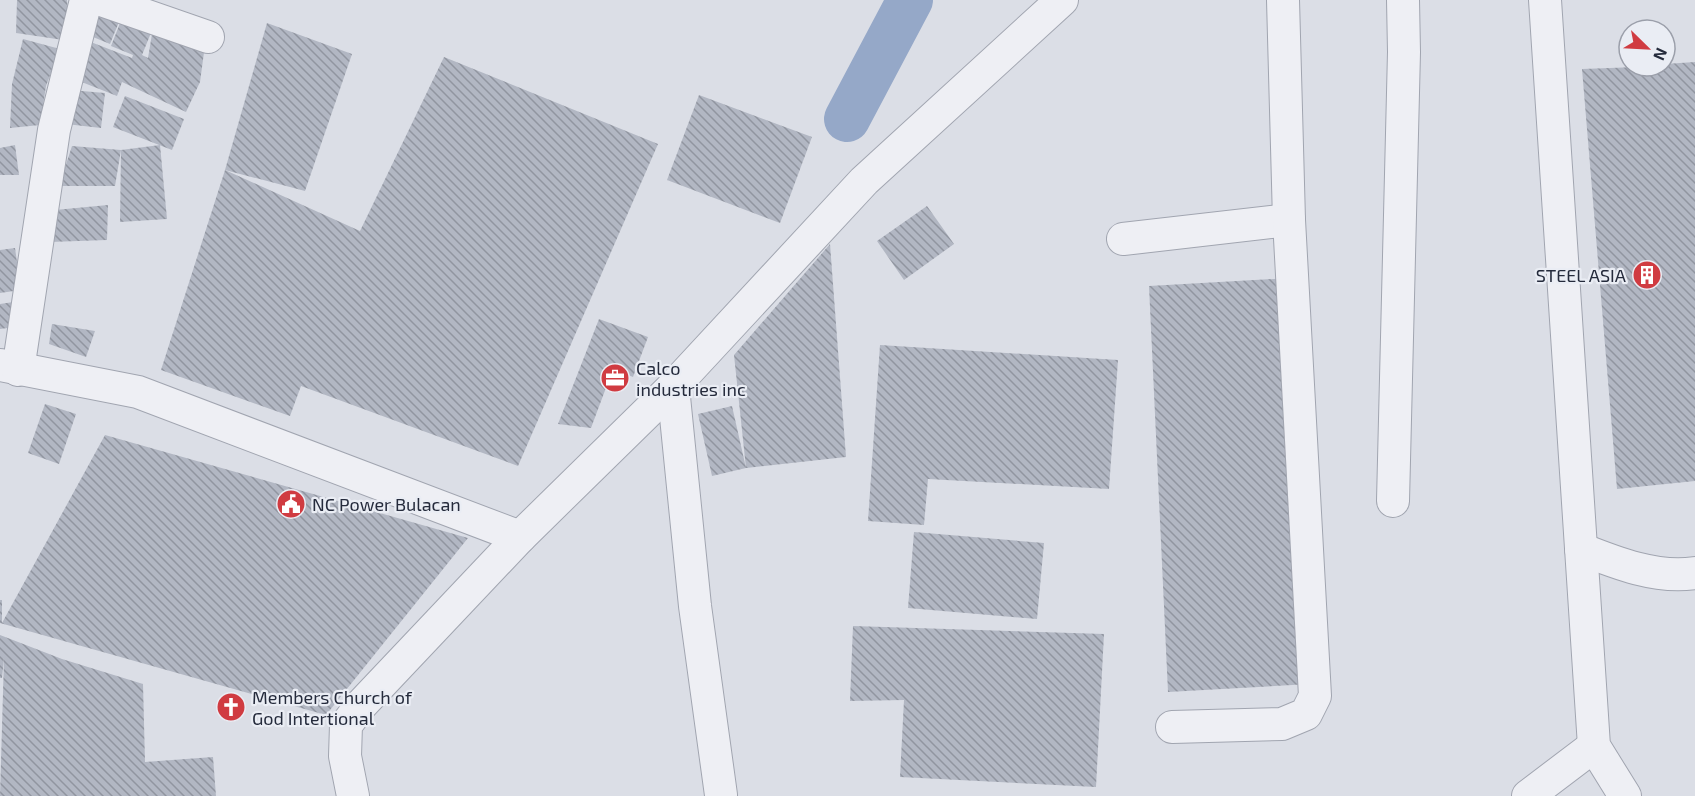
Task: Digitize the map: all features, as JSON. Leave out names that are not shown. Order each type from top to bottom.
[{"type":"street","points":[[86,0],[54,130],[9,367],[138,392],[520,537]]},
{"type":"street","points":[[101,0],[208,37]]},
{"type":"street","points":[[353,796],[345,756],[346,725],[362,704],[520,537],[673,387],[864,181],[1062,0]]},
{"type":"street","points":[[1172,727],[1282,724],[1306,714],[1316,696],[1289,220],[1283,0]]},
{"type":"street","points":[[1392,501],[1404,52],[1403,0]]},
{"type":"street","points":[[1545,0],[1594,746],[1624,796]]},
{"type":"street","points":[[1123,239],[1289,220]]},
{"type":"street","points":[[673,387],[695,606],[721,795]]},
{"type":"street","points":[[1581,549],[1627,567],[1684,575],[1695,573]]},
{"type":"street","points":[[1528,796],[1594,746]]},
{"type":"building","points":[[17,0],[67,0],[70,41],[16,33]]},
{"type":"building","points":[[92,6],[121,17],[110,44],[81,32]]},
{"type":"building","points":[[124,13],[205,45],[200,82],[186,112],[122,82],[117,96],[69,77],[83,39],[132,58],[133,55],[111,46]],"holes":[[[153,28],[148,58],[142,55]]]},
{"type":"building","points":[[267,23],[352,54],[305,191],[225,170]]},
{"type":"building","points":[[23,39],[60,49],[46,86],[40,125],[10,128],[12,84]]},
{"type":"building","points":[[444,57],[658,144],[518,466],[301,386],[290,416],[161,370],[225,170],[360,231]]},
{"type":"building","name":"STEEL ASIA","points":[[1695,62],[1695,481],[1617,489],[1582,69],[1617,68],[1617,78],[1677,78],[1677,63]]},
{"type":"building","points":[[70,90],[105,93],[101,128],[66,124]]},
{"type":"building","points":[[699,95],[812,137],[780,223],[667,180]]},
{"type":"building","points":[[125,96],[184,119],[172,150],[113,127]]},
{"type":"building","points":[[15,145],[19,175],[0,175],[0,148]]},
{"type":"building","points":[[160,145],[167,219],[120,222],[121,150]]},
{"type":"building","points":[[72,146],[121,150],[115,186],[59,186]]},
{"type":"building","points":[[108,205],[107,240],[50,242],[55,210]]},
{"type":"building","points":[[927,206],[954,244],[904,280],[877,241]]},
{"type":"building","points":[[830,244],[846,457],[746,468],[734,355]]},
{"type":"building","points":[[15,248],[21,290],[0,293],[0,250]]},
{"type":"building","points":[[1290,278],[1310,684],[1168,692],[1149,286]]},
{"type":"building","points":[[20,301],[23,326],[0,329],[0,304]]},
{"type":"building","points":[[599,319],[648,337],[633,377],[613,369],[591,428],[558,424]]},
{"type":"building","points":[[52,324],[95,331],[86,357],[49,344]]},
{"type":"building","points":[[880,345],[1118,360],[1109,489],[928,479],[924,525],[868,521]]},
{"type":"building","points":[[45,404],[76,414],[59,464],[28,453]]},
{"type":"building","points":[[732,406],[746,468],[712,476],[698,414]]},
{"type":"building","points":[[105,435],[468,538],[326,715],[0,623],[0,600],[2,600],[2,623]]},
{"type":"building","points":[[914,532],[1044,543],[1037,619],[908,608]]},
{"type":"building","points":[[853,626],[1104,634],[1096,787],[900,777],[904,700],[850,701]]},
{"type":"building","points":[[0,635],[62,659],[143,684],[145,762],[213,757],[216,796],[0,796],[4,658],[2,678],[0,678]]},
{"type":"waterway","points":[[847,119],[910,0]]},
{"type":"place","name":"STEEL ASIA","points":[[1647,275]]},
{"type":"place","name":"Calco industries inc","points":[[615,378]]},
{"type":"place","name":"NC Power Bulacan","points":[[291,504]]},
{"type":"place","name":"Members Church of God Intertional","points":[[231,707]]}]
